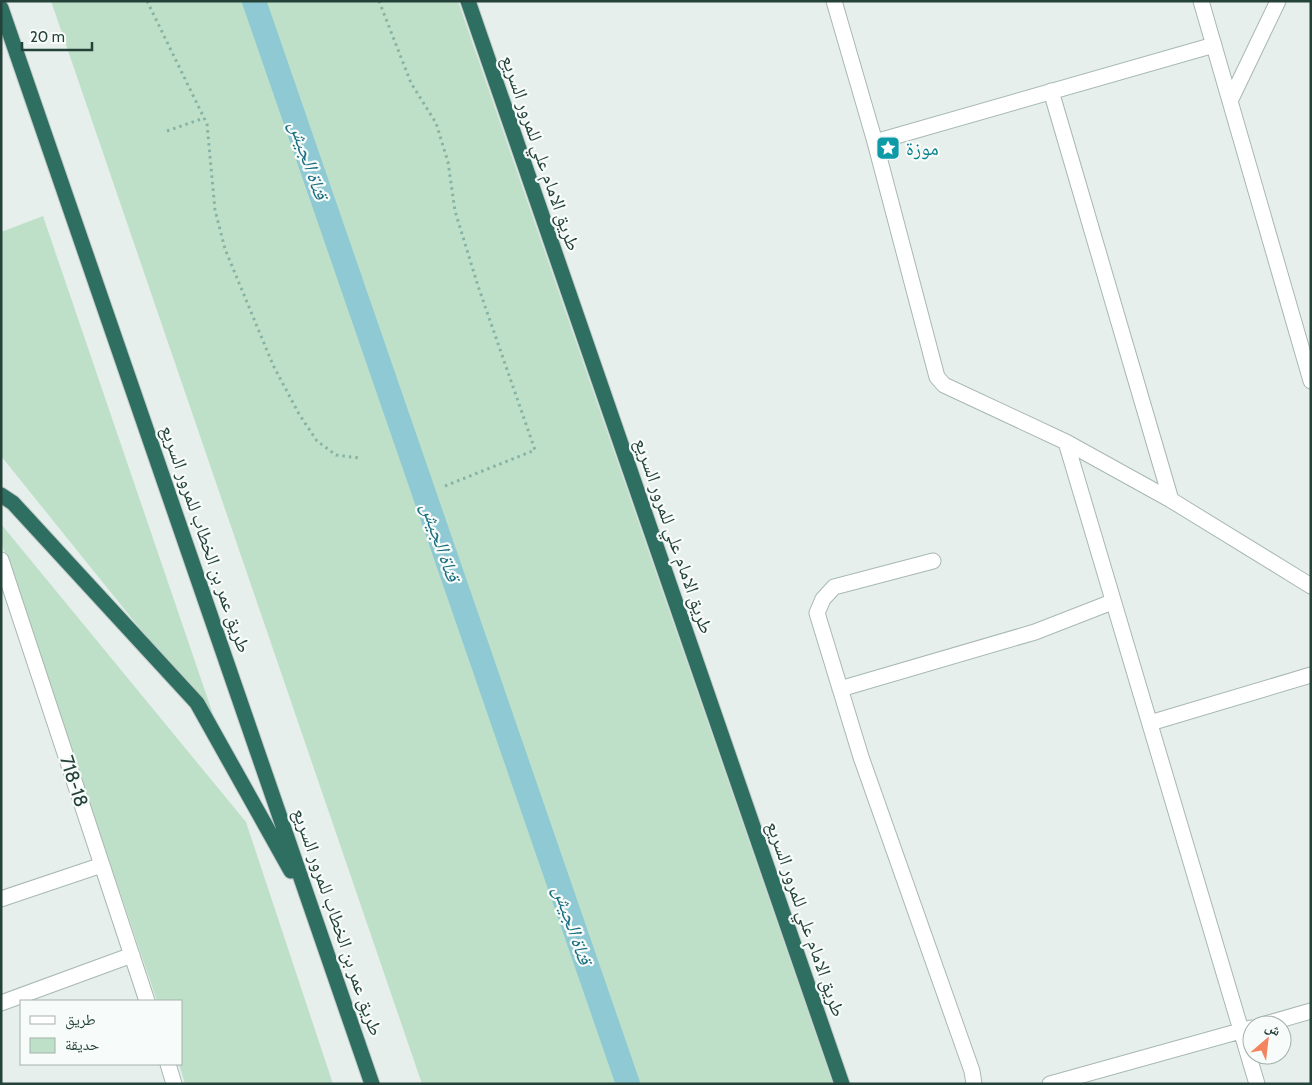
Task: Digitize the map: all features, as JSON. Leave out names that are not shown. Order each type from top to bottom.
[{"type":"highway","name":"طريق الامام علي للمرور السريع","points":[[468,1],[842,1084]]},
{"type":"highway","name":"طريق عمر بن الخطاب للمرور السريع","points":[[1,8],[372,1084]]},
{"type":"highway","points":[[1,495],[13,503],[196,703],[310,903]]},
{"type":"street","points":[[834,1],[937,377],[944,385],[1066,442],[1171,500],[1311,586]]},
{"type":"street","points":[[1201,1],[1311,381]]},
{"type":"street","points":[[1230,101],[1278,1]]},
{"type":"street","points":[[874,142],[1214,45]]},
{"type":"street","points":[[1051,91],[1171,500]]},
{"type":"street","points":[[1302,351],[1311,333]]},
{"type":"street","points":[[1066,442],[1112,602],[1243,1015]]},
{"type":"street","name":"718-18","points":[[1,560],[147,1000]]},
{"type":"street","points":[[933,561],[834,587],[822,599],[817,613],[861,757],[972,1071],[974,1084]]},
{"type":"street","points":[[840,689],[1035,632],[1112,602]]},
{"type":"street","points":[[1150,723],[1311,675]]},
{"type":"street","points":[[1,899],[102,865]]},
{"type":"street","points":[[1,1003],[132,955]]},
{"type":"street","points":[[1292,1016],[1311,1011]]},
{"type":"street","points":[[1050,1084],[1242,1030]]},
{"type":"street","points":[[168,1065],[174,1084]]},
{"type":"street","points":[[1254,1065],[1257,1084]]},
{"type":"path","points":[[146,1],[207,124],[215,210],[225,248],[273,364],[299,414],[317,441],[336,455],[359,458]]},
{"type":"path","points":[[379,1],[411,83],[436,123],[448,162],[455,211],[478,286],[535,450],[445,486]]},
{"type":"path","points":[[167,131],[204,118]]},
{"type":"green space","points":[[51,1],[458,1],[833,1084],[422,1084]]},
{"type":"green space","points":[[43,216],[216,723],[1,456],[1,232]]},
{"type":"green space","points":[[1,524],[246,822],[333,1084],[185,1084],[179,1065],[182,1065],[182,1000],[157,1000],[1,542]]},
{"type":"waterway","name":"قناة الجيش","points":[[254,1],[628,1084]]},
{"type":"place","name":"موزة","points":[[888,148]]}]
